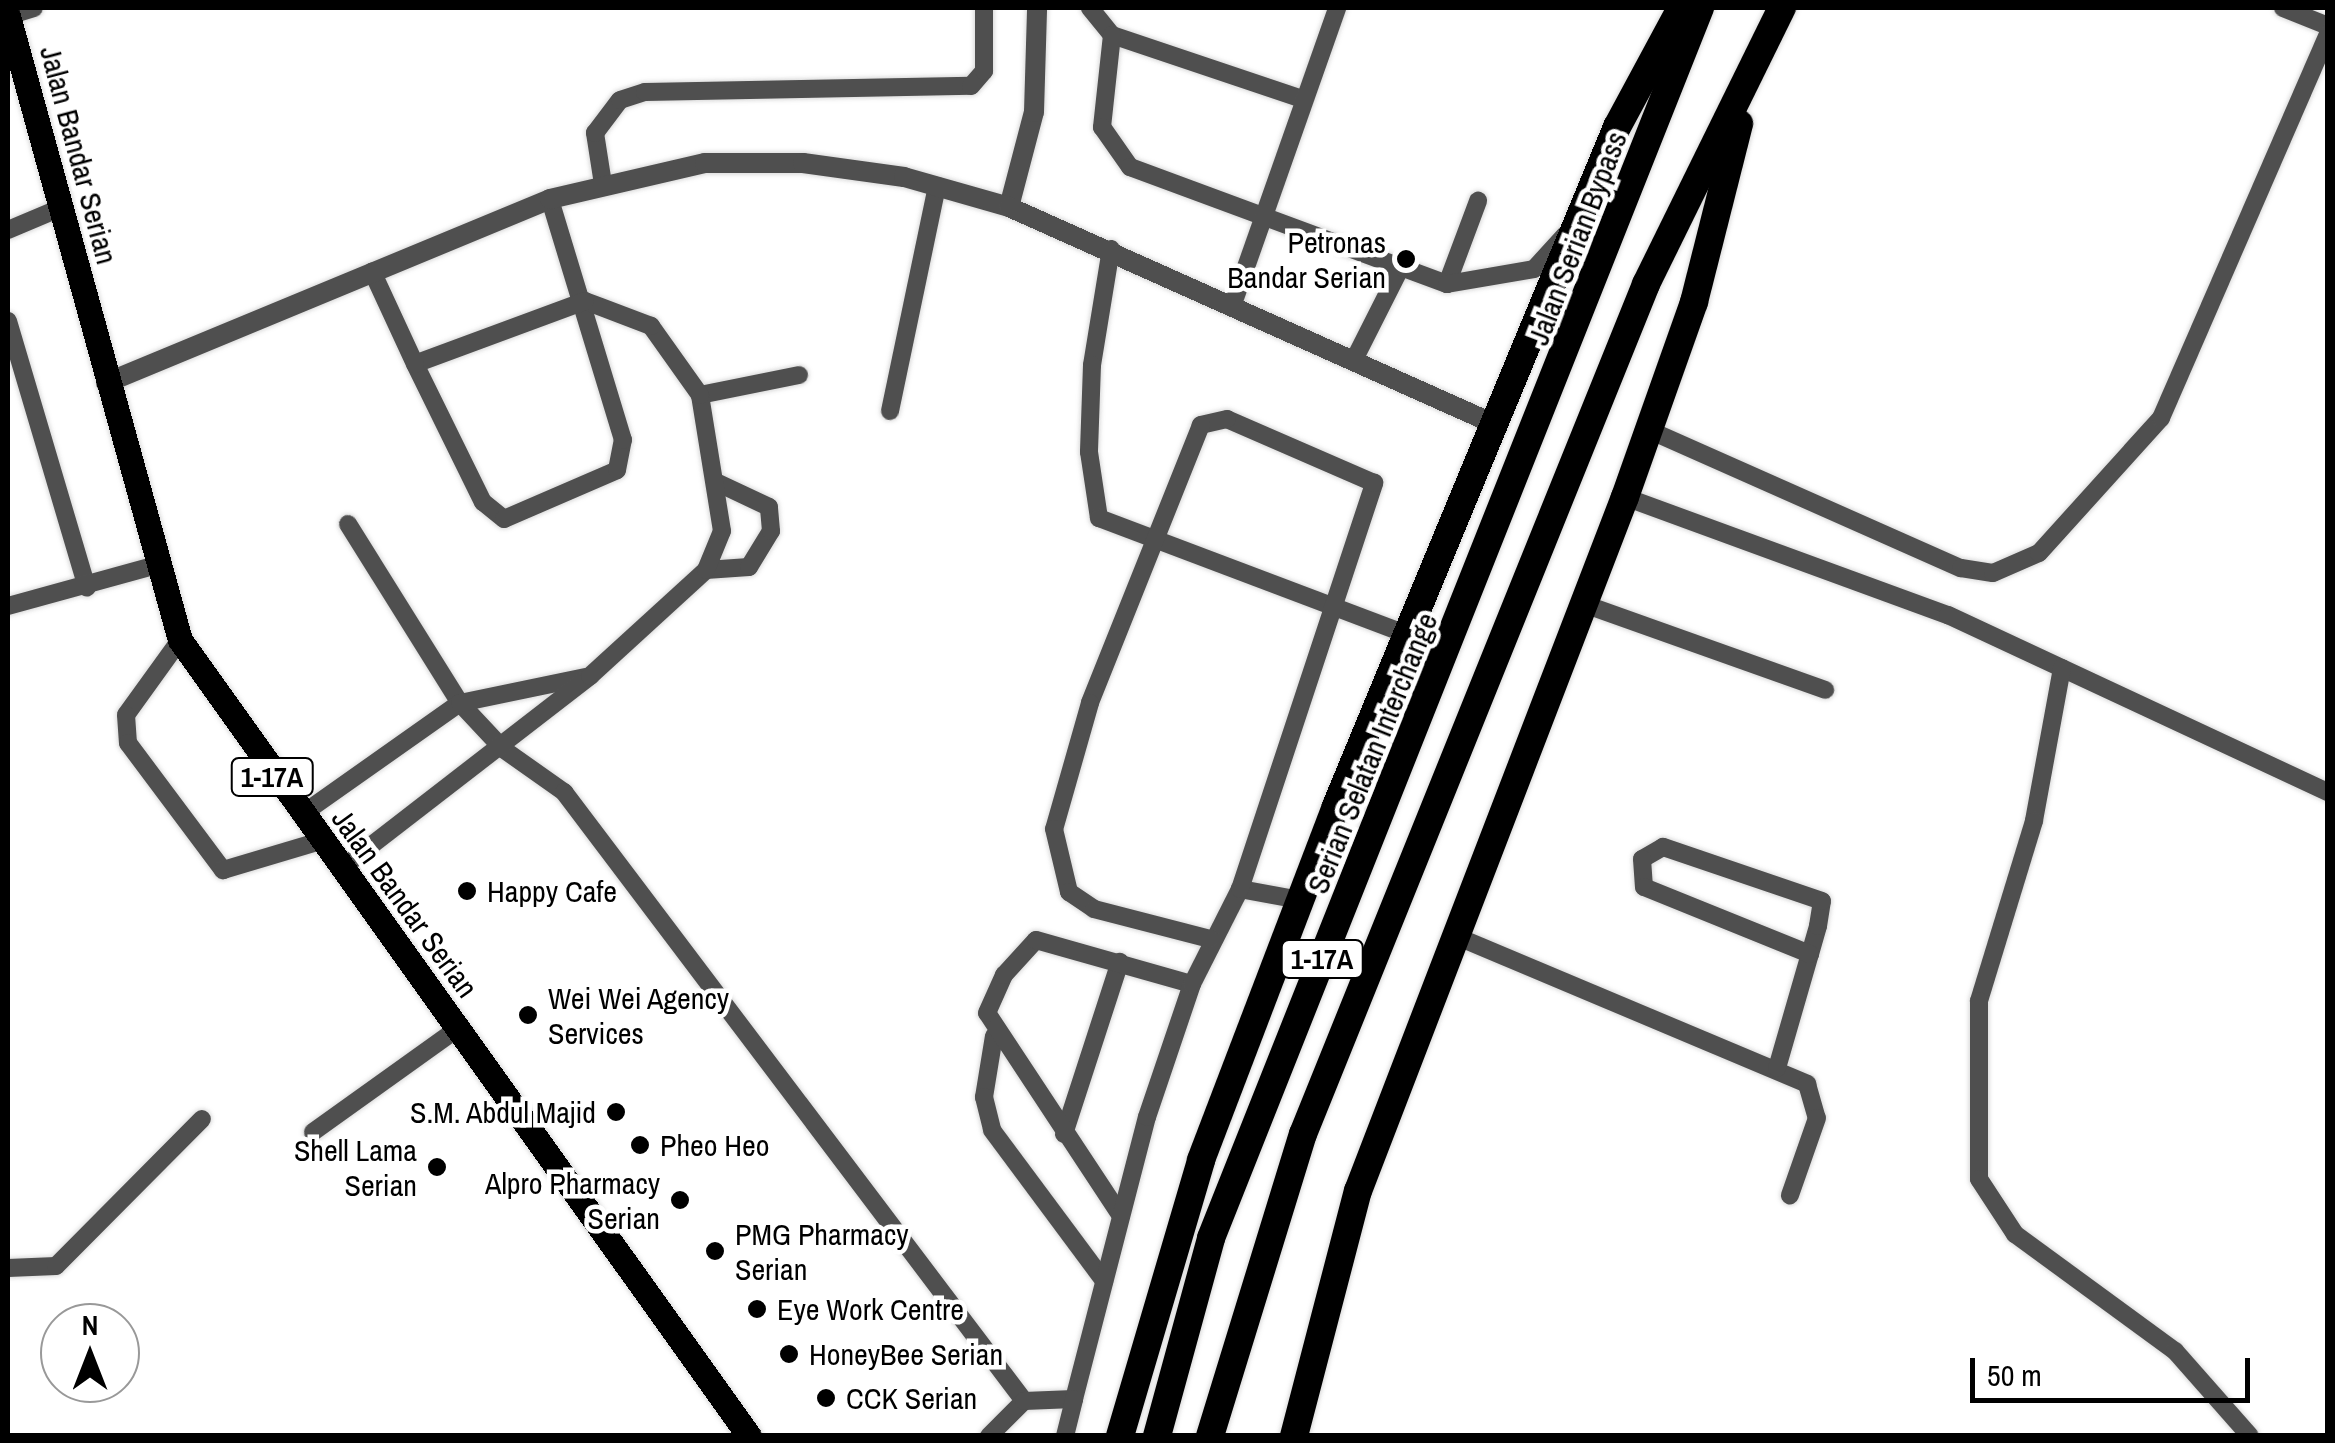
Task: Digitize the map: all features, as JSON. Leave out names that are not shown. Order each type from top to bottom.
[{"type":"highway","points":[[1120,1436],[1201,1160],[1300,900],[1576,224],[1682,8]]},
{"type":"highway","name":"Jalan Serian Bypass","points":[[1514,492],[1700,8]]},
{"type":"highway","name":"1-17A","points":[[1210,1436],[1303,1134],[1560,506],[1646,284],[1782,8]]},
{"type":"highway","points":[[1294,1436],[1358,1191],[1625,497],[1694,302],[1753,69]]},
{"type":"highway","name":"Serian Selatan Interchange","points":[[1157,1436],[1211,1238],[1514,492]]},
{"type":"main road","name":"Jalan Bandar Serian","points":[[8,16],[153,566],[180,640],[301,815],[749,1436]]},
{"type":"street","points":[[1008,207],[1034,112],[1037,8]]},
{"type":"street","points":[[106,384],[550,198],[704,163],[802,163],[938,186],[1008,207],[1234,301],[1494,424]]},
{"type":"lane","points":[[8,16],[34,8]]},
{"type":"lane","points":[[603,184],[594,134],[620,100],[644,92],[971,86],[984,71],[984,8]]},
{"type":"lane","points":[[1090,8],[1112,35],[1302,99]]},
{"type":"lane","points":[[1234,301],[1336,8]]},
{"type":"lane","points":[[2283,8],[2328,26]]},
{"type":"lane","points":[[1649,430],[1961,568],[1993,573],[2039,553],[2161,418],[2328,34]]},
{"type":"lane","points":[[1112,35],[1102,126],[1120,157],[1447,284],[1534,269],[1576,224]]},
{"type":"lane","points":[[890,411],[938,186]]},
{"type":"lane","points":[[372,271],[483,502],[504,519],[617,470],[623,440],[585,301],[550,198]]},
{"type":"lane","points":[[1447,284],[1478,201]]},
{"type":"lane","points":[[8,230],[60,208]]},
{"type":"lane","points":[[1111,249],[1088,452],[1098,518],[1406,634]]},
{"type":"lane","points":[[1356,356],[1401,268]]},
{"type":"lane","points":[[342,868],[503,749],[590,676],[706,570],[722,531],[718,483],[700,394],[651,326],[585,301],[416,364]]},
{"type":"lane","points":[[8,321],[87,588]]},
{"type":"lane","points":[[700,394],[799,375]]},
{"type":"lane","points":[[1065,1436],[1121,1216],[1192,984],[1210,939],[1240,889],[1374,483],[1227,419],[1201,425],[1090,703],[1054,830],[1055,864],[1068,892],[1094,910],[1210,939]]},
{"type":"lane","points":[[706,570],[750,567],[771,531],[770,508],[718,483]]},
{"type":"lane","points":[[1625,497],[1948,615],[2328,792]]},
{"type":"lane","points":[[348,524],[460,703],[503,749],[564,792],[1024,1402]]},
{"type":"lane","points":[[8,606],[87,588],[153,566]]},
{"type":"lane","points":[[1584,604],[1825,690]]},
{"type":"lane","points":[[180,640],[126,715],[128,743],[223,870],[320,840]]},
{"type":"lane","points":[[2062,668],[2034,822],[1979,1001],[1979,1179],[2014,1234],[2175,1351],[2250,1436]]},
{"type":"lane","points":[[301,815],[460,703],[590,676]]},
{"type":"lane","points":[[1777,1068],[1810,954],[1822,902],[1663,847],[1642,859],[1644,886],[1810,954]]},
{"type":"lane","points":[[1240,889],[1300,900]]},
{"type":"lane","points":[[1458,937],[1777,1068],[1818,1099],[1790,1196]]},
{"type":"lane","points":[[1121,1216],[994,1036],[988,1013],[998,988],[1036,940],[1192,984]]},
{"type":"lane","points":[[1064,1134],[1120,962]]},
{"type":"lane","points":[[313,1132],[456,1028]]},
{"type":"lane","points":[[994,1036],[984,1098],[992,1130],[1104,1281]]},
{"type":"lane","points":[[8,1268],[56,1266],[202,1119]]},
{"type":"lane","points":[[989,1436],[1024,1402],[1074,1399]]},
{"type":"place","name":"Petronas Bandar Serian","points":[[1406,259]]},
{"type":"place","name":"Happy Cafe","points":[[467,891]]},
{"type":"place","name":"Wei Wei Agency Services","points":[[528,1015]]},
{"type":"place","name":"S.M. Abdul Majid","points":[[616,1112]]},
{"type":"place","name":"Pheo Heo","points":[[640,1145]]},
{"type":"place","name":"Shell Lama Serian","points":[[437,1167]]},
{"type":"place","name":"Alpro Pharmacy Serian","points":[[680,1200]]},
{"type":"place","name":"PMG Pharmacy Serian","points":[[715,1251]]},
{"type":"place","name":"Eye Work Centre","points":[[757,1309]]},
{"type":"place","name":"HoneyBee Serian","points":[[789,1354]]},
{"type":"place","name":"CCK Serian","points":[[826,1398]]}]
